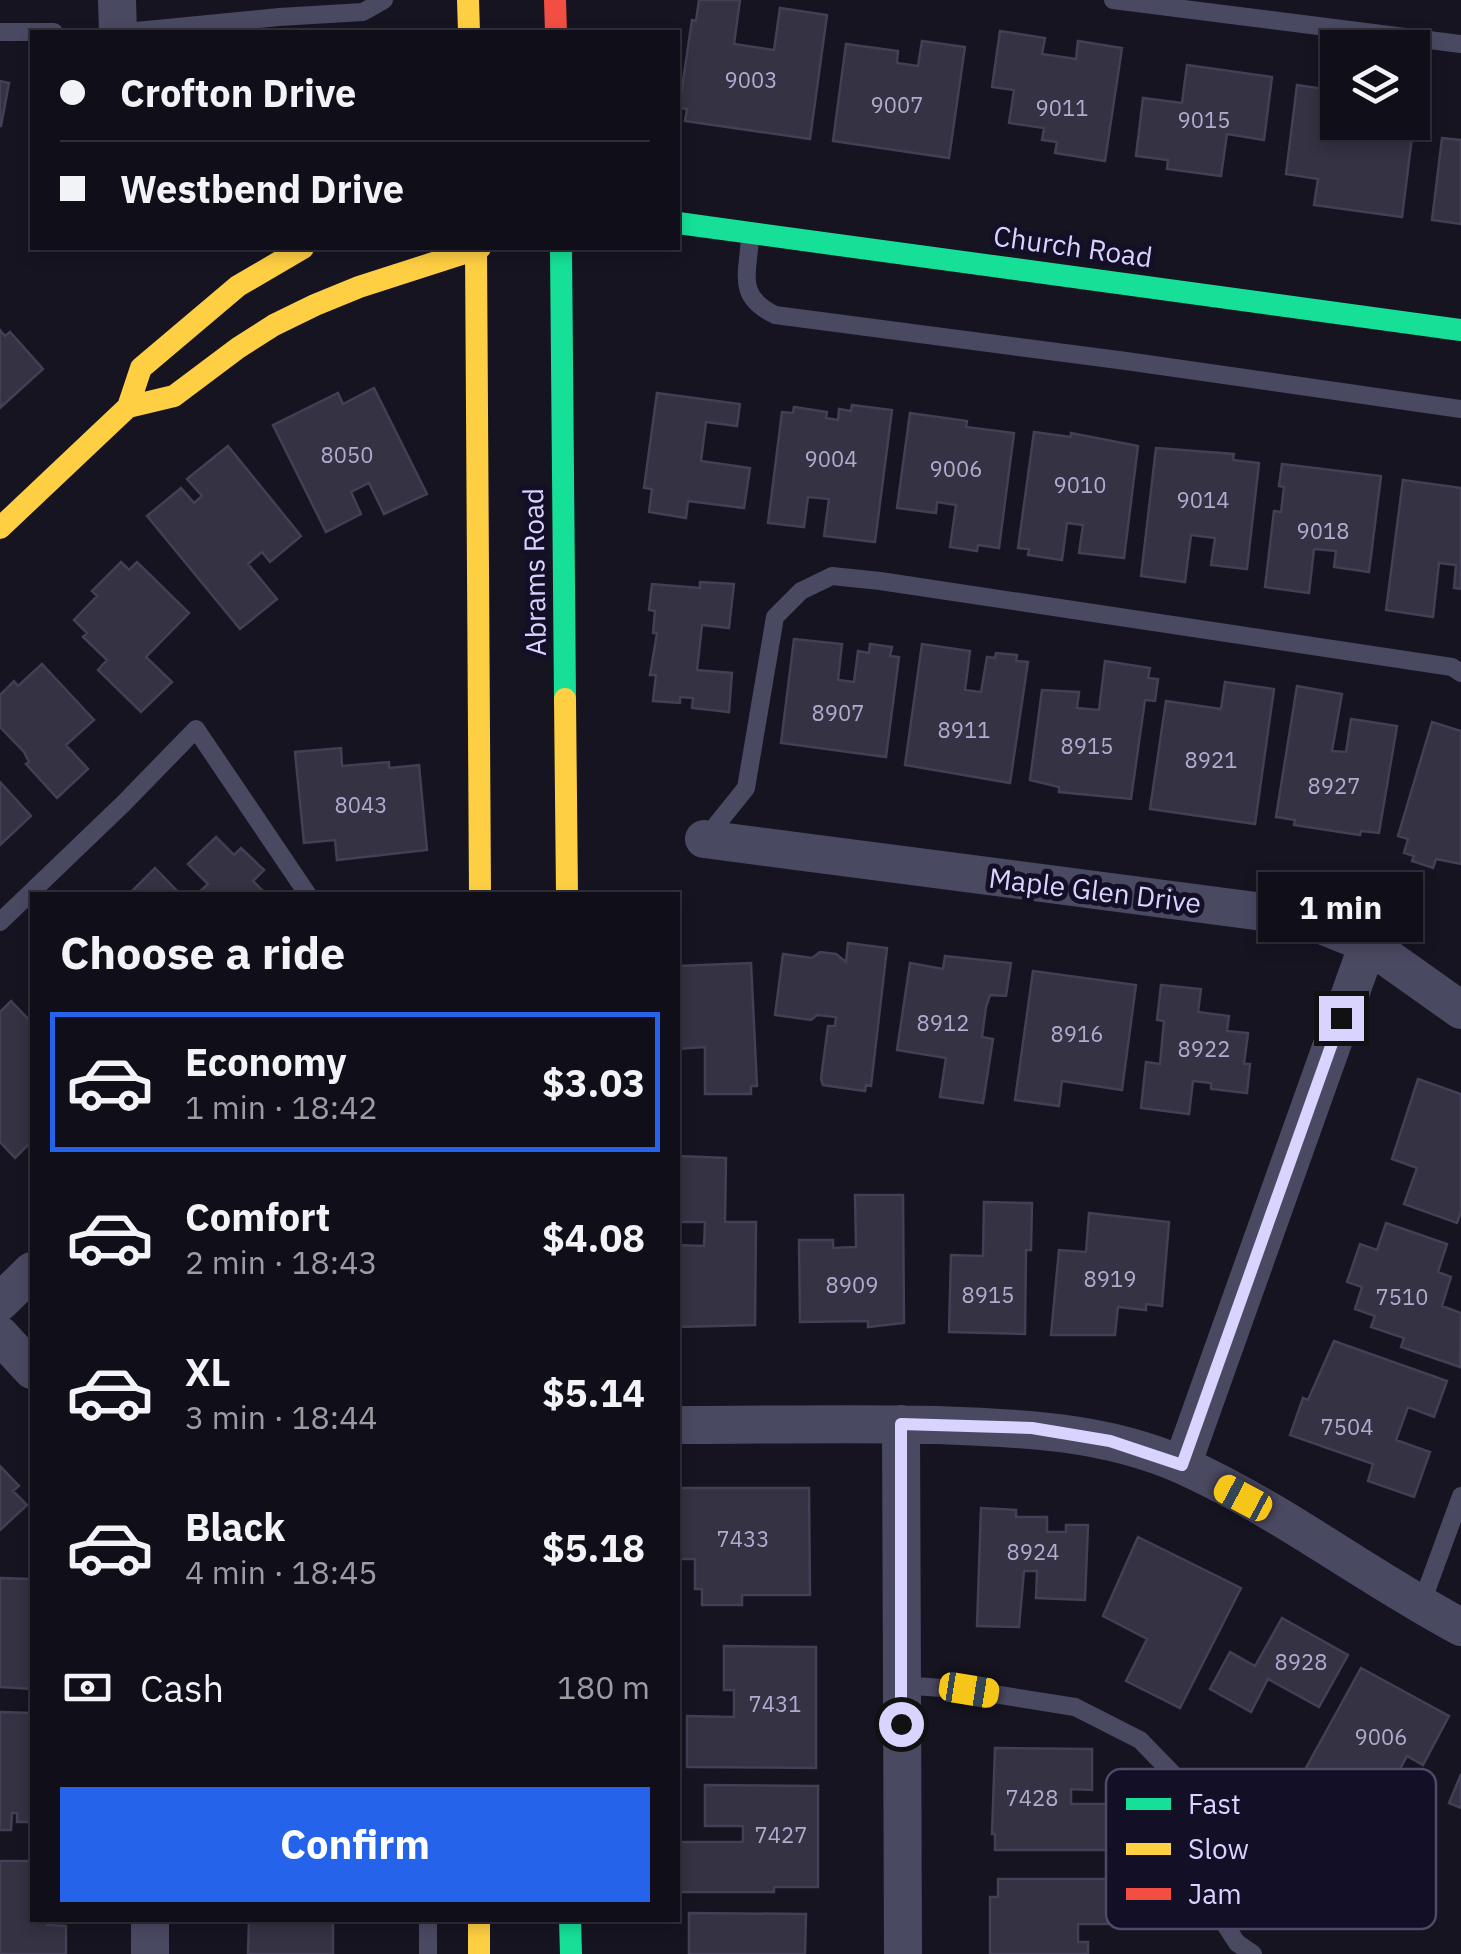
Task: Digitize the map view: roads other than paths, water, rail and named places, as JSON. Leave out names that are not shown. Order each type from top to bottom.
[{"type":"street","points":[[117,0],[118,30]]},
{"type":"street","points":[[556,0],[556,30]]},
{"type":"street","points":[[461,30],[468,3]]},
{"type":"street","points":[[468,3],[469,30]]},
{"type":"street","name":"Church Road","points":[[680,222],[1461,330]]},
{"type":"street","points":[[128,408],[141,368],[238,286],[298,250]]},
{"type":"street","points":[[0,528],[128,408],[174,396],[274,324],[315,304],[471,250]]},
{"type":"street","name":"Abrams Road","points":[[477,250],[480,892]]},
{"type":"street","name":"Abrams Road","points":[[560,250],[567,892]]},
{"type":"street","name":"Maple Glen Drive","points":[[704,839],[1279,914],[1316,923],[1368,944],[1461,1010]]},
{"type":"street","points":[[1182,1465],[1368,944]]},
{"type":"street","points":[[0,1302],[30,1272]]},
{"type":"street","points":[[0,1335],[30,1368]]},
{"type":"street","points":[[901,1424],[903,1954]]},
{"type":"street","points":[[680,1425],[1032,1428],[1110,1441],[1182,1465],[1274,1514],[1461,1627]]},
{"type":"street","points":[[150,1922],[150,1954]]},
{"type":"street","points":[[479,1922],[479,1954]]},
{"type":"street","points":[[570,1922],[570,1954]]},
{"type":"lane","points":[[147,30],[363,12],[384,0]]},
{"type":"lane","points":[[1113,0],[1461,44]]},
{"type":"lane","points":[[0,32],[30,32]]},
{"type":"lane","points":[[751,232],[746,288],[757,306],[775,315],[1461,409]]},
{"type":"lane","points":[[704,839],[746,788],[775,616],[801,591],[832,576],[1452,667],[1461,673]]},
{"type":"lane","points":[[31,892],[196,728],[306,892]]},
{"type":"lane","points":[[0,922],[30,893]]},
{"type":"lane","points":[[1421,1606],[1461,1496]]},
{"type":"lane","points":[[901,1685],[969,1690],[1075,1707],[1140,1740],[1168,1769]]},
{"type":"lane","points":[[428,1922],[428,1954]]},
{"type":"lane","points":[[1228,1929],[1237,1943],[1253,1954]]}]
